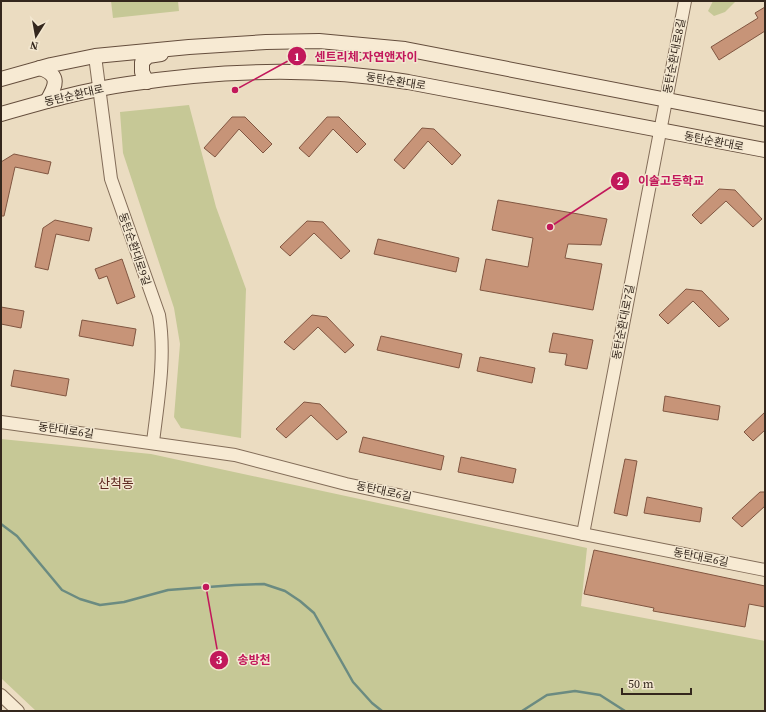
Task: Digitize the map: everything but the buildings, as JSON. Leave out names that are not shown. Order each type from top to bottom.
[{"type":"main road","points":[[1,79],[40,68],[95,56],[188,47],[292,41],[373,45],[405,49],[665,105],[765,119]]},
{"type":"main road","points":[[147,82],[142,72],[142,62],[148,56],[188,47]]},
{"type":"main road","points":[[40,68],[49,71],[54,75],[53,90],[47,101]]},
{"type":"main road","name":"동탄순환대로","points":[[1,114],[47,101],[100,89],[147,82],[267,73],[301,72],[352,74],[408,82],[765,150]]},
{"type":"street","name":"동탄순환대로8길","points":[[665,105],[685,1]]},
{"type":"street","name":"동탄순환대로9길","points":[[95,56],[111,179],[159,315],[163,335],[163,354],[153,442]]},
{"type":"street","name":"동탄순환대로7길","points":[[583,534],[665,105]]},
{"type":"street","name":"동탄대로6길","points":[[1,422],[153,442],[245,457],[346,484],[583,534],[765,570]]},
{"type":"street","points":[[1,694],[18,711]]},
{"type":"green space","points":[[111,1],[178,1],[179,11],[113,18]]},
{"type":"green space","points":[[713,1],[736,1],[725,12],[714,16],[708,11]]},
{"type":"green space","points":[[189,105],[216,207],[246,289],[241,438],[181,428],[174,417],[180,344],[174,308],[123,153],[120,112]]},
{"type":"green space","points":[[1,439],[151,454],[587,548],[581,606],[765,641],[765,711],[36,711],[1,678]]},
{"type":"waterway","points":[[1,524],[17,536],[62,590],[80,599],[100,605],[124,602],[168,590],[264,584],[285,591],[314,613],[353,682],[372,703],[382,711]]},
{"type":"waterway","points":[[522,711],[547,695],[575,691],[600,695],[625,711]]},
{"type":"place","name":"센트리체.자연앤자이","points":[[235,90]]},
{"type":"place","name":"이솔고등학교","points":[[550,227]]},
{"type":"place","name":"송방천","points":[[206,587]]},
{"type":"district","name":"산척동","points":[[116,483]]}]
